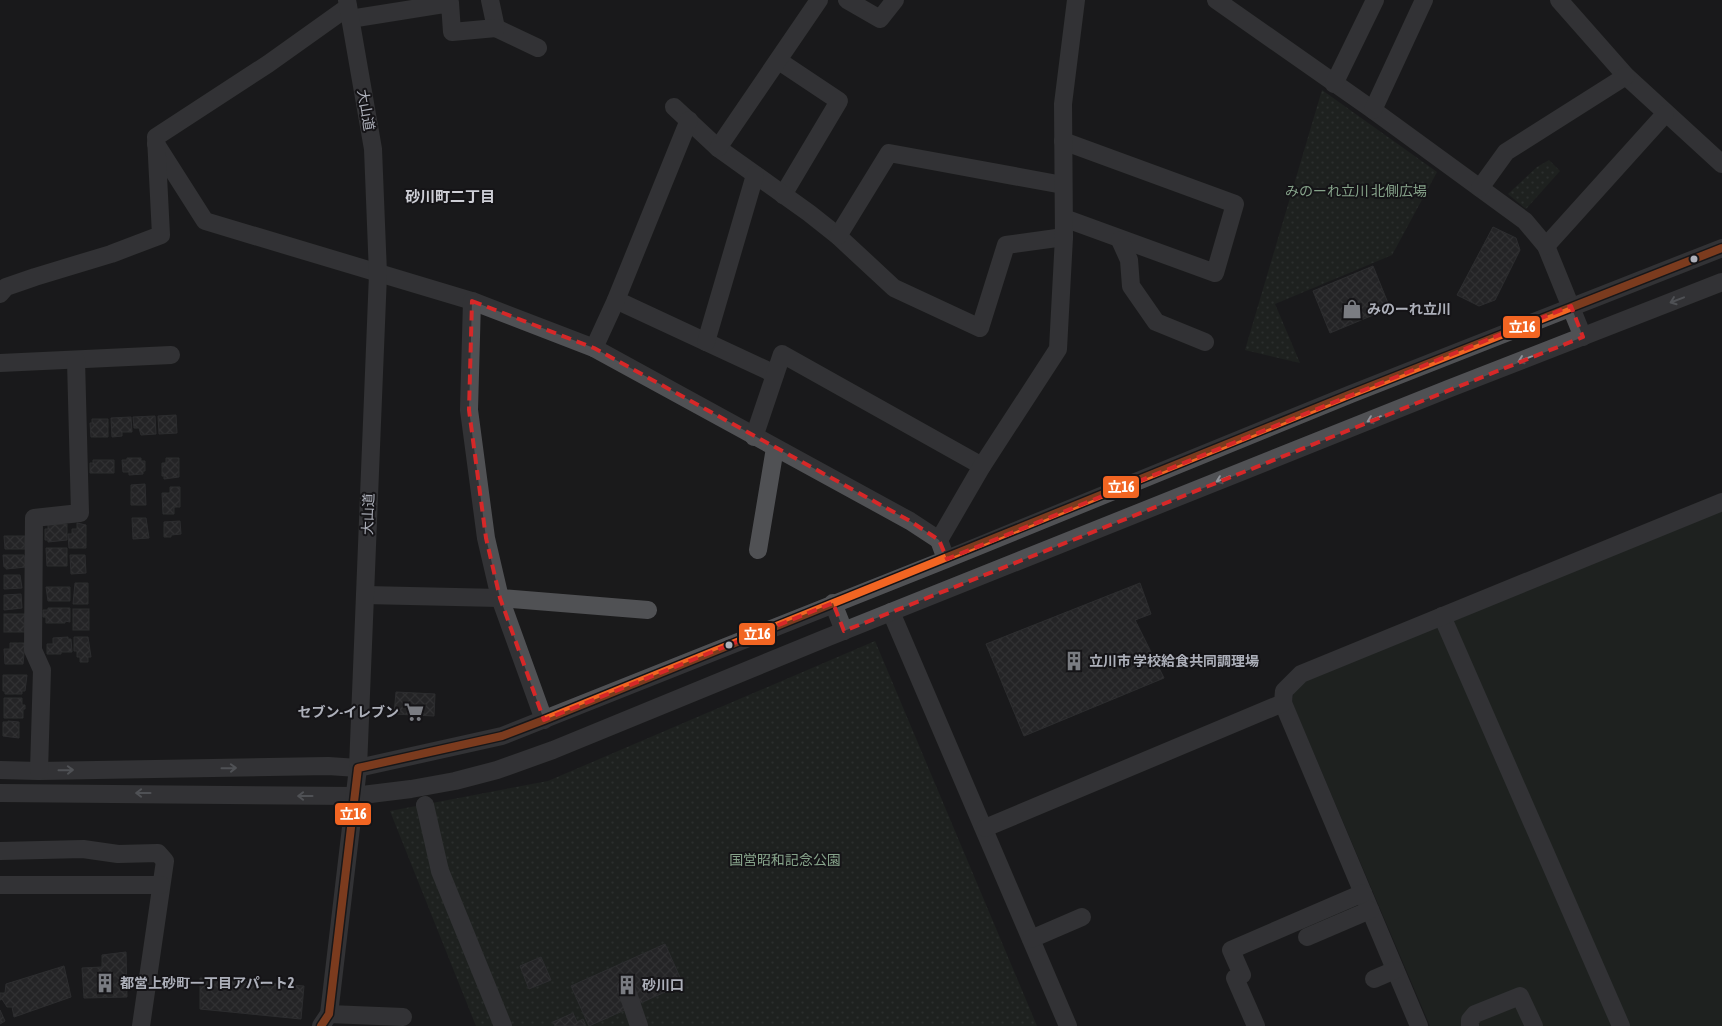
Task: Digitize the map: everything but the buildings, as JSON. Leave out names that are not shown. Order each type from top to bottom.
[{"type":"street","points":[[490,0],[496,28]]},
{"type":"street","points":[[718,148],[819,0]]},
{"type":"street","points":[[847,0],[880,19],[895,0]]},
{"type":"street","points":[[939,540],[982,466],[1058,349],[1064,237],[1063,104],[1076,0]]},
{"type":"street","points":[[1216,0],[1238,8],[1334,84],[1373,110],[1525,221],[1546,246],[1583,337]]},
{"type":"street","points":[[1334,84],[1375,0]]},
{"type":"street","points":[[1373,110],[1424,0]]},
{"type":"street","points":[[1559,0],[1626,76],[1665,114],[1722,164]]},
{"type":"street","points":[[0,294],[6,288],[20,282],[111,254],[162,235],[156,137],[349,9],[450,3],[452,32],[496,28],[538,48]]},
{"type":"street","name":"大山道","points":[[325,1020],[358,768],[378,274],[373,149],[349,9]]},
{"type":"street","points":[[779,61],[839,101],[783,195]]},
{"type":"street","points":[[1480,188],[1506,152],[1626,76]]},
{"type":"street","points":[[674,107],[718,148],[838,236],[894,288],[980,328],[1006,245],[1064,237]]},
{"type":"street","points":[[1546,246],[1665,114]]},
{"type":"street","points":[[594,348],[616,300],[688,120]]},
{"type":"street","points":[[1063,141],[1235,204],[1215,273],[1120,240],[1064,218]]},
{"type":"street","points":[[156,144],[204,221],[472,301],[594,348],[910,521],[939,540],[946,559]]},
{"type":"street","points":[[838,236],[890,153],[1063,185]]},
{"type":"street","points":[[706,342],[755,175]]},
{"type":"street","points":[[1120,240],[1129,260],[1131,286],[1156,322],[1206,342]]},
{"type":"street","points":[[0,770],[328,766],[358,768],[502,736],[1572,306],[1722,248]]},
{"type":"street","points":[[0,793],[354,796],[411,789],[497,770],[553,750],[1430,396],[1722,282]]},
{"type":"street","points":[[616,300],[775,374]]},
{"type":"street","points":[[472,301],[469,410],[486,538],[500,598],[544,720]]},
{"type":"street","points":[[754,437],[782,354],[982,466]]},
{"type":"street","points":[[0,363],[171,355]]},
{"type":"street","points":[[39,771],[42,670],[33,650],[34,518],[80,513],[76,360]]},
{"type":"street","points":[[758,550],[776,448]]},
{"type":"street","points":[[1419,1026],[1283,703],[1284,691],[1301,674],[1722,502]]},
{"type":"street","points":[[365,595],[500,598],[648,610]]},
{"type":"street","points":[[833,603],[844,631]]},
{"type":"street","points":[[891,612],[1068,1026]]},
{"type":"street","points":[[1442,616],[1621,1026]]},
{"type":"street","points":[[984,828],[1283,703]]},
{"type":"street","points":[[425,805],[440,870],[503,1026]]},
{"type":"street","points":[[0,851],[83,849],[118,854],[158,853],[165,861],[141,1026]]},
{"type":"street","points":[[0,885],[161,884]]},
{"type":"street","points":[[1256,1026],[1235,978],[1242,976],[1231,950],[1363,893]]},
{"type":"street","points":[[1316,938],[1370,910]]},
{"type":"street","points":[[1031,939],[1082,917]]},
{"type":"street","points":[[1374,979],[1395,970]]},
{"type":"street","points":[[626,988],[639,1026]]},
{"type":"street","points":[[1470,1026],[1470,1020],[1474,1014],[1520,996],[1534,1026]]},
{"type":"street","points":[[325,1020],[403,1017]]},
{"type":"highlighted area","points":[[472,301],[594,348],[910,521],[939,540],[947,559],[1571,306],[1583,337],[844,631],[833,603],[544,720],[500,598],[486,538],[469,410]]},
{"type":"green space","name":"みのーれ立川 北側広場","points":[[1322,90],[1437,172],[1392,255],[1275,304],[1300,363],[1245,350]]},
{"type":"green space","points":[[1549,160],[1560,171],[1526,209],[1508,194],[1537,167]]},
{"type":"green space","points":[[1722,511],[1722,1026],[1430,1026],[1292,702],[1294,691],[1303,681]]},
{"type":"green space","name":"国営昭和記念公園","points":[[875,641],[1037,1026],[476,1026],[390,811],[548,781]]},
{"type":"transit line","name":"立16","points":[[321,1026],[329,1014],[358,768],[502,736],[544,720],[1351,394],[1722,248]]},
{"type":"place","name":"みのーれ立川","points":[[1352,309]]},
{"type":"place","name":"立川市 学校給食共同調理場","points":[[1074,661]]},
{"type":"place","name":"セブン-イレブン","points":[[414,712]]},
{"type":"place","name":"都営上砂町一丁目アパート2","points":[[105,983]]},
{"type":"place","name":"砂川口","points":[[627,985]]},
{"type":"district","name":"砂川町二丁目","points":[[450,196]]}]
